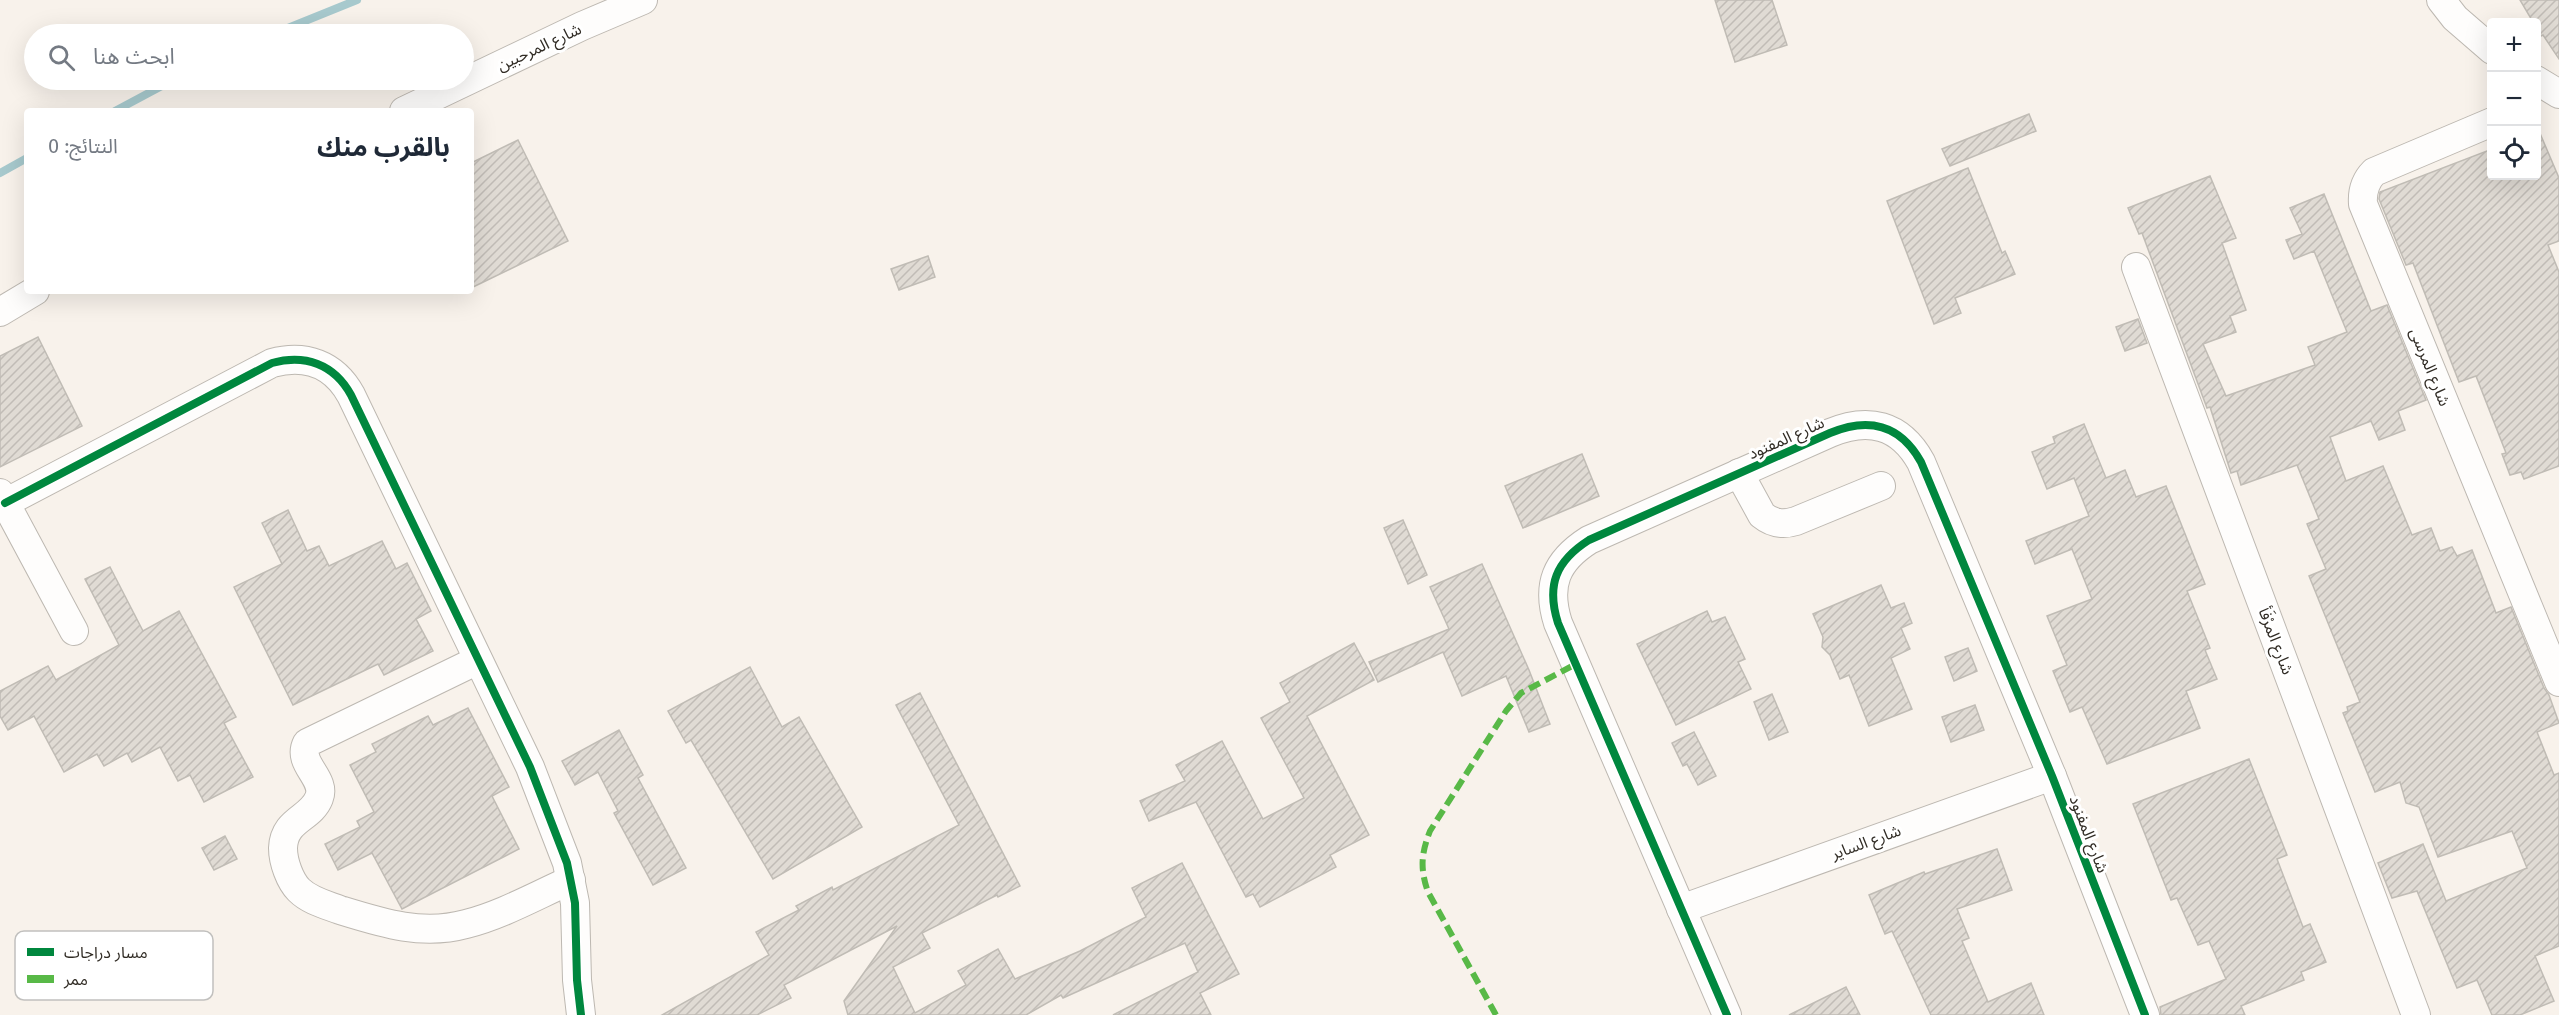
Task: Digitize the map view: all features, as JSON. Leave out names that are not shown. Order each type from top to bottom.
[{"type":"street","name":"شارع المرحبين","points":[[474,78],[582,26],[643,0]]},
{"type":"street","points":[[2441,0],[2455,18],[2487,46]]},
{"type":"street","points":[[2541,83],[2559,94]]},
{"type":"street","name":"شارع المرحبين","points":[[410,108],[448,90]]},
{"type":"street","name":"شارع المرسى","points":[[2487,124],[2374,172],[2364,186],[2363,204],[2559,682]]},
{"type":"street","name":"شارع المرْفَأ","points":[[2136,267],[2416,1015]]},
{"type":"street","points":[[0,312],[30,294]]},
{"type":"street","points":[[74,631],[2,498],[272,363],[293,359],[314,362],[337,376],[348,390],[530,767],[571,880],[575,903],[577,980],[582,1015]]},
{"type":"street","name":"شارع المفنود","points":[[1727,1015],[1574,665],[1553,607],[1552,591],[1563,561],[1589,540],[1844,427],[1857,424],[1883,427],[1906,441],[1921,462],[2052,776],[2145,1015]]},
{"type":"street","points":[[1739,473],[1762,515],[1768,520],[1782,524],[1881,486]]},
{"type":"street","points":[[478,660],[307,743],[305,758],[318,781],[321,793],[316,804],[295,821],[285,839],[284,859],[292,881],[308,897],[326,905],[394,926],[429,929],[464,925],[481,920],[571,880]]},
{"type":"street","name":"شارع الساير","points":[[1681,909],[2052,776]]},
{"type":"building","points":[[1715,0],[1772,0],[1787,45],[1735,62]]},
{"type":"building","points":[[2520,0],[2559,0],[2559,59],[2543,35],[2541,36],[2541,18],[2531,18]]},
{"type":"building","points":[[2029,114],[2036,131],[1950,166],[1942,149]]},
{"type":"building","points":[[2541,136],[2559,178],[2559,241],[2548,245],[2559,272],[2559,466],[2524,479],[2521,472],[2510,475],[2502,454],[2506,453],[2476,376],[2459,382],[2413,263],[2406,265],[2379,199],[2380,192],[2487,151],[2487,180],[2541,180]]},
{"type":"building","points":[[518,140],[568,241],[474,287],[474,162]]},
{"type":"building","points":[[1968,168],[2002,253],[2005,251],[2015,274],[1955,298],[1961,313],[1934,324],[1887,201]]},
{"type":"building","points":[[2210,176],[2236,238],[2222,243],[2246,310],[2230,316],[2236,332],[2203,344],[2226,396],[2315,365],[2308,347],[2347,332],[2314,251],[2294,259],[2286,240],[2302,234],[2290,208],[2324,194],[2371,311],[2387,305],[2426,400],[2398,411],[2405,430],[2379,440],[2371,421],[2330,437],[2346,481],[2383,466],[2412,535],[2431,528],[2440,551],[2452,547],[2457,556],[2472,550],[2496,613],[2511,607],[2544,688],[2549,695],[2559,723],[2537,732],[2554,775],[2559,773],[2559,946],[2535,956],[2554,1001],[2520,1015],[2492,1015],[2477,980],[2457,988],[2417,891],[2392,898],[2378,863],[2423,844],[2446,901],[2527,868],[2512,831],[2438,857],[2419,807],[2406,803],[2400,782],[2375,792],[2343,713],[2348,711],[2347,707],[2360,702],[2309,576],[2326,569],[2307,524],[2319,519],[2297,465],[2241,485],[2237,471],[2231,473],[2210,407],[2207,408],[2142,233],[2139,234],[2128,208]]},
{"type":"building","points":[[928,256],[935,277],[899,290],[891,269]]},
{"type":"building","points":[[2138,319],[2147,343],[2125,351],[2116,327]]},
{"type":"building","points":[[38,337],[82,426],[0,467],[0,356]]},
{"type":"building","points":[[2084,424],[2106,478],[2125,470],[2136,497],[2166,486],[2205,584],[2187,591],[2210,648],[2205,650],[2217,679],[2186,691],[2200,728],[2107,764],[2082,707],[2070,712],[2053,671],[2067,665],[2047,616],[2092,599],[2072,549],[2035,564],[2026,541],[2089,516],[2074,478],[2047,489],[2032,452],[2055,443],[2053,437]]},
{"type":"building","points":[[1582,454],[1599,496],[1523,528],[1505,486]]},
{"type":"building","points":[[288,510],[307,551],[319,546],[329,566],[382,541],[396,569],[407,563],[431,611],[416,619],[433,651],[384,675],[378,664],[293,705],[234,587],[282,564],[262,523]]},
{"type":"building","points":[[1403,520],[1427,575],[1408,584],[1384,528]]},
{"type":"building","points":[[1482,564],[1550,724],[1529,732],[1506,676],[1462,696],[1443,652],[1378,682],[1369,662],[1449,629],[1430,587]]},
{"type":"building","points":[[110,567],[143,631],[179,611],[236,717],[224,723],[253,777],[204,802],[190,775],[178,781],[160,747],[132,762],[127,753],[104,766],[97,754],[64,772],[34,716],[8,730],[0,716],[0,691],[48,666],[56,680],[119,645],[85,579]]},
{"type":"building","points":[[1881,585],[1891,608],[1904,603],[1912,623],[1901,628],[1910,649],[1891,658],[1912,709],[1869,726],[1849,675],[1840,679],[1830,655],[1822,647],[1823,637],[1813,614]]},
{"type":"building","points":[[1707,611],[1712,622],[1725,617],[1745,659],[1738,662],[1751,689],[1676,725],[1637,644]]},
{"type":"building","points":[[1354,643],[1374,680],[1307,716],[1369,835],[1330,855],[1336,867],[1260,907],[1253,894],[1246,897],[1196,802],[1149,821],[1140,801],[1185,781],[1176,765],[1222,741],[1263,819],[1304,798],[1261,718],[1290,702],[1280,683]]},
{"type":"building","points":[[1968,648],[1977,671],[1954,681],[1945,657]]},
{"type":"building","points":[[750,667],[782,727],[799,717],[862,827],[773,879],[691,740],[686,743],[668,711]]},
{"type":"building","points":[[920,693],[1020,886],[998,897],[997,895],[922,933],[930,948],[893,967],[915,1013],[966,985],[958,971],[998,949],[1015,979],[1080,951],[1146,917],[1132,888],[1182,863],[1239,974],[1200,993],[1211,1015],[1113,1015],[1198,972],[1185,943],[1063,998],[1061,995],[1026,1015],[848,1015],[844,1001],[897,926],[784,985],[791,998],[757,1015],[662,1015],[769,955],[756,932],[799,910],[796,906],[832,887],[833,890],[959,825],[896,705]]},
{"type":"building","points":[[1772,694],[1788,732],[1769,740],[1754,702]]},
{"type":"building","points":[[1975,705],[1984,730],[1951,742],[1942,717]]},
{"type":"building","points":[[468,708],[509,787],[492,796],[519,849],[402,909],[372,853],[338,870],[325,844],[360,827],[357,821],[374,812],[350,765],[376,752],[372,744],[428,716],[433,725]]},
{"type":"building","points":[[619,730],[643,775],[638,778],[686,868],[653,885],[614,813],[618,811],[598,772],[575,785],[562,761]]},
{"type":"building","points":[[1694,732],[1716,776],[1698,785],[1687,764],[1683,766],[1672,743]]},
{"type":"building","points":[[2249,759],[2287,855],[2277,859],[2303,927],[2310,924],[2326,962],[2301,972],[2304,980],[2241,1006],[2245,1015],[2161,1015],[2160,1007],[2226,979],[2209,941],[2198,945],[2177,898],[2171,900],[2133,804]]},
{"type":"building","points":[[225,836],[237,859],[214,870],[202,848]]},
{"type":"building","points":[[1997,849],[2012,890],[1957,909],[1969,938],[1962,941],[1988,1002],[2031,983],[2044,1015],[1931,1015],[1892,931],[1885,934],[1869,895],[1924,872],[1925,874]]},
{"type":"building","points":[[1846,987],[1860,1015],[1789,1015]]},
{"type":"waterway","points":[[298,24],[357,0]]},
{"type":"waterway","points":[[121,108],[154,90]]},
{"type":"waterway","points":[[0,173],[24,160]]},
{"type":"marked path","points":[[1496,1015],[1428,892],[1423,869],[1425,847],[1430,831],[1506,711],[1521,693],[1574,665]]},
{"type":"cycle path","points":[[5,503],[272,363],[307,361],[318,364],[336,376],[351,395],[530,767],[567,863],[575,903],[577,980],[581,1015]]},
{"type":"cycle path","points":[[1727,1015],[1558,623],[1553,597],[1554,586],[1562,565],[1569,556],[1589,540],[1830,433],[1857,425],[1882,427],[1893,432],[1913,449],[1921,462],[2052,776],[2145,1015]]}]
